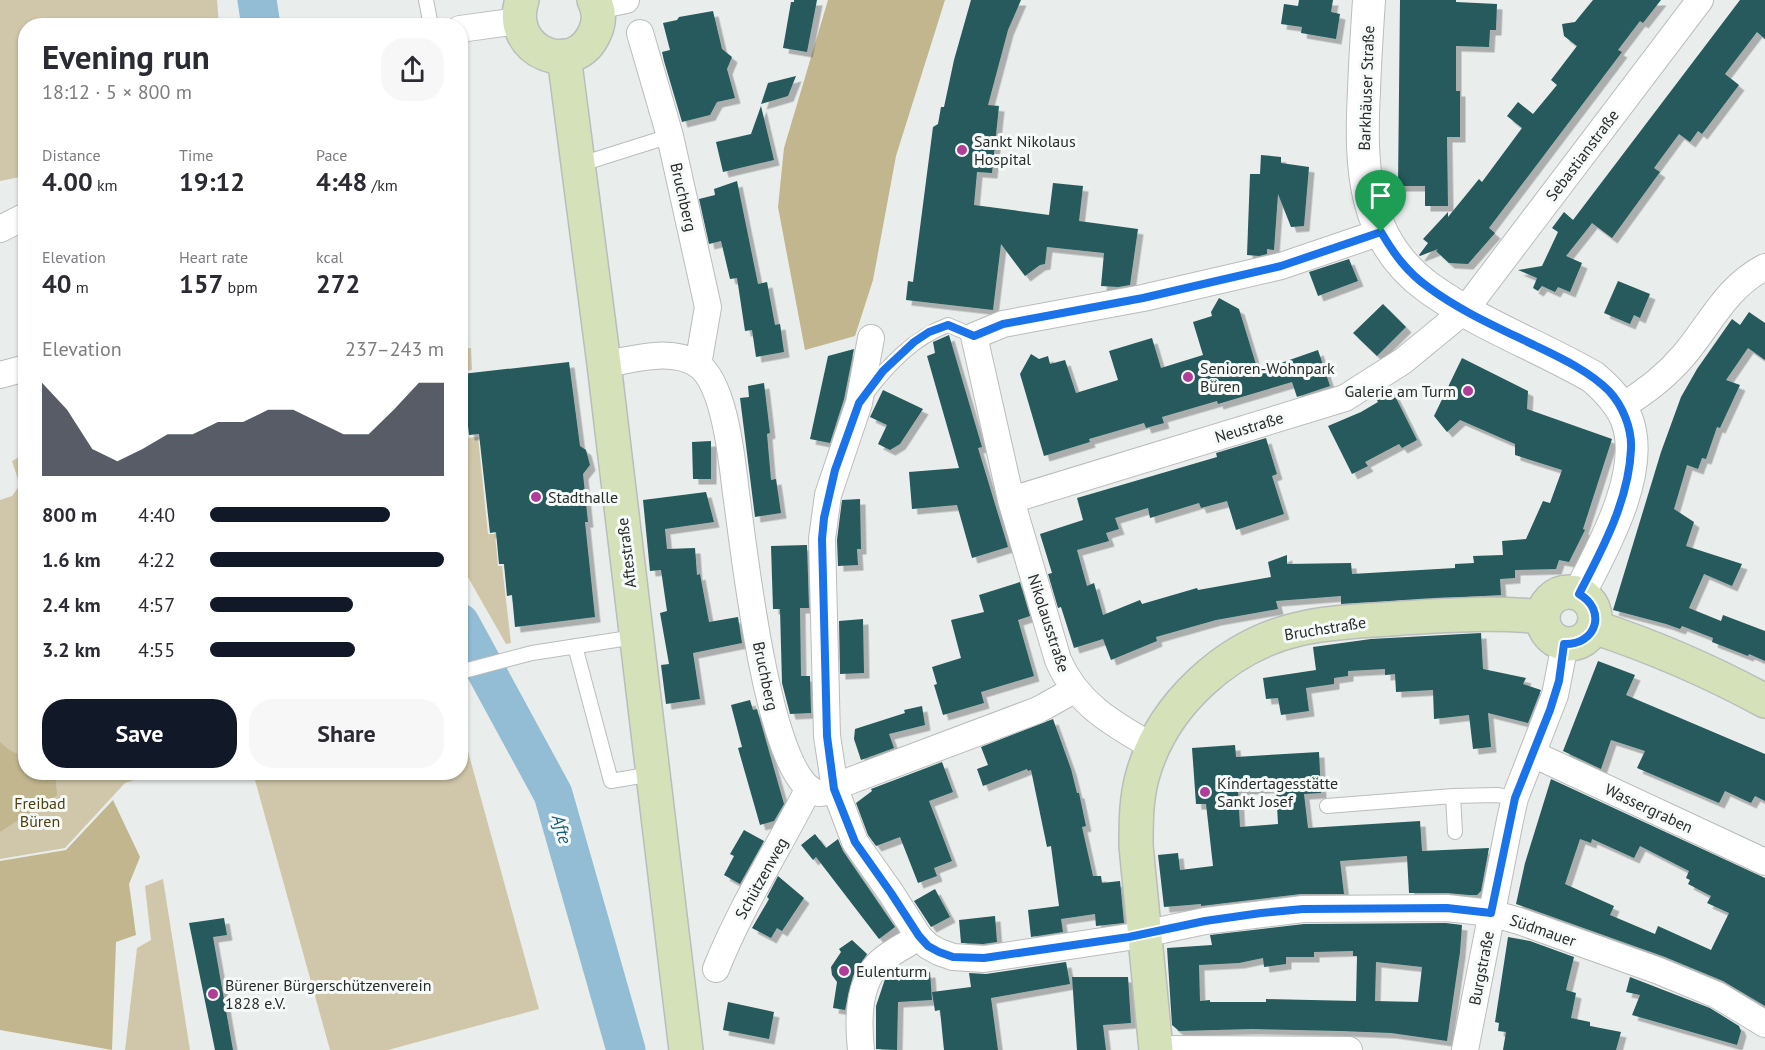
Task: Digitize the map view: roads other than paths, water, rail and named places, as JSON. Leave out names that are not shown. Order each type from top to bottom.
[{"type":"main road","points":[[520,11],[522,33],[529,44],[540,52],[552,56],[564,56],[585,47],[592,39],[606,2]]},
{"type":"main road","name":"Aftestraße","points":[[564,56],[604,364],[686,1050]]},
{"type":"main road","points":[[1572,592],[1579,594],[1591,604],[1595,619],[1594,627],[1579,643],[1564,644],[1551,637],[1546,631],[1543,617],[1547,603],[1558,594],[1572,592]]},
{"type":"main road","name":"Bruchstraße","points":[[1154,747],[1171,716],[1200,683],[1226,662],[1266,639],[1299,629],[1340,622],[1474,614],[1543,617]]},
{"type":"main road","points":[[1594,627],[1667,653],[1765,701]]},
{"type":"main road","points":[[1154,747],[1142,775],[1136,815],[1136,846],[1156,1049]]},
{"type":"street","name":"Barkhäuser Straße","points":[[1369,0],[1362,131],[1365,181],[1369,201],[1381,232],[1409,272],[1427,287],[1465,310],[1553,354],[1593,377],[1610,393],[1620,407]]},
{"type":"street","name":"Sebastianstraße","points":[[1465,310],[1700,0]]},
{"type":"street","points":[[468,27],[520,11]]},
{"type":"street","name":"Bruchberg","points":[[640,33],[670,136],[708,307],[698,365],[714,385],[728,435],[758,638],[772,712],[788,757],[799,778],[809,788]]},
{"type":"street","points":[[0,229],[18,220]]},
{"type":"street","points":[[974,336],[1003,324],[1143,298],[1281,266],[1381,232]]},
{"type":"street","points":[[1579,594],[1614,521],[1630,466],[1632,447],[1630,432],[1620,407],[1643,394],[1667,374],[1686,353],[1733,289],[1765,267]]},
{"type":"street","name":"Neustraße","points":[[1011,500],[1345,398],[1403,361],[1465,310]]},
{"type":"street","name":"Nikolausstraße","points":[[974,336],[1011,500],[1058,660],[1074,690],[1096,710],[1121,729],[1154,747]]},
{"type":"street","points":[[861,1050],[860,1020],[864,989],[869,978],[881,960],[919,936],[855,842],[834,789],[827,736],[822,539],[824,518],[835,470],[859,403],[871,338]]},
{"type":"street","points":[[604,364],[664,356],[680,357],[698,365]]},
{"type":"street","points":[[0,375],[18,370]]},
{"type":"street","name":"Burgstraße","points":[[1465,1050],[1515,798],[1555,695],[1564,644]]},
{"type":"street","points":[[809,788],[820,793],[834,789],[844,783],[1038,710],[1074,690]]},
{"type":"street","name":"Wassergraben","points":[[1533,754],[1765,862]]},
{"type":"street","name":"Schützenweg","points":[[716,969],[744,906],[809,788]]},
{"type":"street","name":"Südmauer","points":[[919,936],[928,946],[953,957],[984,958],[1129,937],[1227,918],[1303,909],[1447,908],[1491,913],[1519,921],[1659,971],[1717,995],[1765,1024]]},
{"type":"street","points":[[1156,1049],[1349,1050]]},
{"type":"lane","points":[[426,0],[429,18]]},
{"type":"lane","points":[[578,165],[670,136]]},
{"type":"lane","points":[[859,403],[883,371],[914,342],[929,332],[948,325],[974,336]]},
{"type":"lane","points":[[468,670],[517,657],[635,637]]},
{"type":"lane","points":[[575,646],[611,781],[652,774]]},
{"type":"lane","points":[[1327,806],[1453,796],[1497,795],[1515,798]]},
{"type":"lane","points":[[1453,796],[1455,832]]},
{"type":"waterway","name":"Afte","points":[[257,0],[260,18]]},
{"type":"waterway","name":"Afte","points":[[468,638],[553,794],[626,1050]]},
{"type":"place","name":"Sankt Nikolaus Hospital","points":[[962,150]]},
{"type":"place","name":"Senioren-Wohnpark Büren","points":[[1188,377]]},
{"type":"place","name":"Galerie am Turm","points":[[1468,391]]},
{"type":"place","name":"Stadthalle","points":[[536,497]]},
{"type":"place","name":"Kindertagesstätte Sankt Josef","points":[[1205,792]]},
{"type":"place","name":"Eulenturm","points":[[844,971]]},
{"type":"place","name":"Bürener Bürgerschützenverein 1828 e.V.","points":[[213,994]]},
{"type":"park label","name":"Freibad Büren","points":[[40,812]]}]
